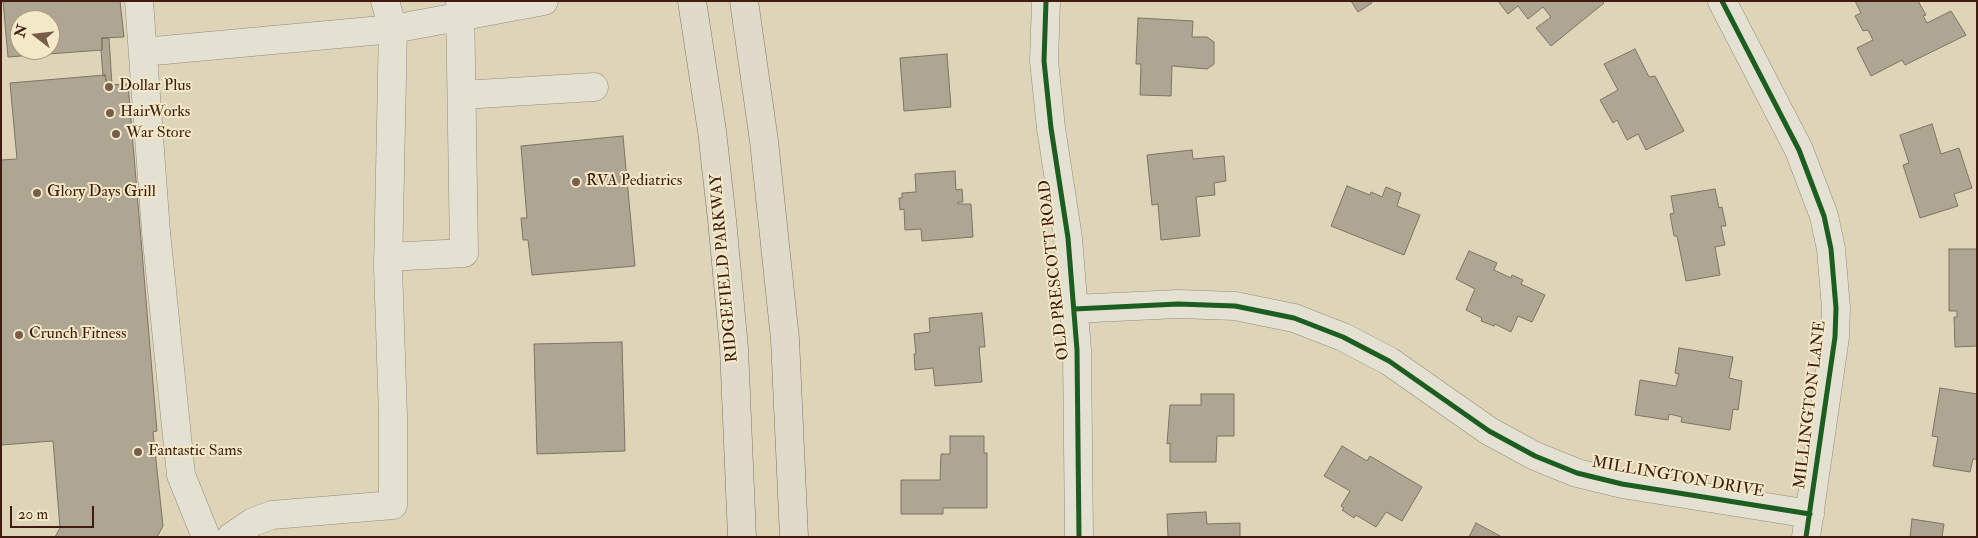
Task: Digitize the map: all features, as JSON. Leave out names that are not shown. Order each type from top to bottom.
[{"type":"main road","name":"RIDGEFIELD PARKWAY","points":[[692,1],[712,131],[723,230],[734,348],[742,537]]},
{"type":"main road","points":[[744,1],[764,141],[784,329],[794,537]]},
{"type":"street","points":[[139,1],[156,232],[181,475],[206,537]]},
{"type":"street","points":[[231,537],[254,522],[272,515],[393,505],[393,416],[388,257],[393,29],[385,1]]},
{"type":"street","points":[[143,52],[393,29],[460,9],[544,1]]},
{"type":"street","name":"OLD PRESCOTT ROAD","points":[[1046,1],[1044,61],[1051,128],[1068,238],[1077,350],[1079,537]]},
{"type":"street","name":"MILLINGTON LANE","points":[[1722,1],[1799,150],[1824,216],[1831,249],[1836,308],[1835,337],[1808,525]]},
{"type":"street","points":[[388,257],[464,253],[460,9]]},
{"type":"street","points":[[462,95],[594,87]]},
{"type":"street","name":"MILLINGTON DRIVE","points":[[1074,309],[1187,304],[1235,306],[1294,318],[1344,337],[1389,361],[1488,431],[1535,456],[1577,473],[1808,525]]},
{"type":"building","points":[[3,1],[120,1],[124,37],[102,38],[102,50],[60,53],[60,10],[10,10],[10,57],[8,57]]},
{"type":"building","points":[[1351,1],[1371,1],[1372,3],[1358,12]]},
{"type":"building","points":[[1498,1],[1602,1],[1604,3],[1551,46],[1536,28],[1551,17],[1543,7],[1528,19],[1518,6],[1508,14]]},
{"type":"building","points":[[1855,1],[1918,1],[1926,15],[1923,16],[1927,23],[1951,11],[1966,35],[1905,65],[1902,60],[1871,76],[1857,48],[1873,40],[1868,30],[1863,31],[1855,16],[1861,13]]},
{"type":"building","points":[[1138,18],[1193,21],[1192,37],[1207,37],[1214,42],[1214,64],[1207,69],[1172,66],[1171,96],[1140,95],[1141,64],[1136,64]]},
{"type":"building","points":[[102,38],[109,38],[112,85],[107,85],[105,75],[103,76]]},
{"type":"building","points":[[1635,49],[1649,77],[1655,76],[1684,131],[1646,150],[1638,134],[1627,140],[1617,120],[1613,123],[1600,100],[1618,90],[1604,64]]},
{"type":"building","points":[[947,54],[951,107],[904,111],[900,58]]},
{"type":"building","points":[[105,75],[107,85],[128,84],[157,431],[153,432],[163,526],[157,537],[55,537],[60,528],[53,441],[1,445],[1,160],[17,159],[10,83]]},
{"type":"building","points":[[1932,124],[1941,154],[1959,148],[1972,188],[1954,194],[1958,206],[1920,218],[1903,165],[1909,163],[1900,135]]},
{"type":"building","name":"RVA Pediatrics","points":[[623,136],[635,266],[532,275],[528,240],[523,240],[521,218],[527,218],[521,146]]},
{"type":"building","points":[[1192,150],[1193,159],[1224,156],[1226,181],[1214,183],[1215,195],[1196,197],[1200,236],[1161,240],[1158,204],[1152,205],[1147,155]]},
{"type":"building","points":[[955,171],[956,190],[962,189],[963,202],[958,202],[958,204],[971,204],[973,237],[922,241],[921,229],[905,230],[904,209],[900,210],[899,198],[902,198],[902,193],[916,192],[915,174]]},
{"type":"building","points":[[1347,186],[1370,195],[1371,192],[1382,197],[1386,187],[1401,193],[1397,206],[1420,215],[1404,255],[1331,226]]},
{"type":"building","points":[[1715,189],[1719,208],[1722,207],[1726,226],[1721,226],[1725,245],[1715,247],[1720,275],[1686,281],[1677,236],[1674,236],[1670,214],[1674,213],[1671,196]]},
{"type":"building","points":[[1949,249],[1977,249],[1977,346],[1955,347],[1954,317],[1957,317],[1957,311],[1949,311]]},
{"type":"building","points":[[1469,251],[1497,263],[1494,270],[1511,278],[1512,275],[1523,280],[1521,284],[1545,295],[1532,322],[1518,316],[1511,332],[1495,324],[1494,326],[1481,321],[1482,318],[1466,310],[1475,289],[1456,279]]},
{"type":"building","points":[[982,313],[985,347],[979,347],[982,382],[935,386],[933,368],[915,370],[914,334],[930,332],[929,318]]},
{"type":"building","points":[[622,342],[625,451],[537,454],[534,344]]},
{"type":"building","points":[[1679,348],[1733,357],[1729,378],[1742,381],[1738,410],[1733,409],[1730,430],[1681,422],[1682,417],[1669,414],[1668,420],[1635,415],[1640,380],[1676,386],[1679,374],[1675,373]]},
{"type":"building","points":[[1940,388],[1977,394],[1977,459],[1973,459],[1970,472],[1933,466],[1938,437],[1932,436]]},
{"type":"building","points":[[1201,394],[1234,394],[1234,436],[1217,436],[1216,462],[1170,462],[1170,443],[1167,444],[1170,405],[1201,405]]},
{"type":"building","points":[[950,436],[984,436],[984,453],[987,453],[987,508],[943,508],[943,514],[901,514],[901,480],[940,480],[941,454],[950,454]]},
{"type":"building","points":[[1342,446],[1367,461],[1370,456],[1422,487],[1402,521],[1386,512],[1376,527],[1356,515],[1354,518],[1342,510],[1344,508],[1341,506],[1350,491],[1324,476]]},
{"type":"building","points":[[1206,512],[1207,524],[1240,523],[1240,537],[1168,537],[1167,514]]},
{"type":"building","points":[[1912,519],[1944,524],[1942,537],[1910,537]]},
{"type":"building","points":[[1476,523],[1502,537],[1469,537]]},
{"type":"cycle path","points":[[1046,1],[1044,61],[1051,128],[1068,238],[1077,350],[1079,537]]},
{"type":"cycle path","points":[[1722,1],[1799,150],[1824,216],[1831,249],[1836,308],[1835,337],[1806,537]]},
{"type":"cycle path","points":[[1074,309],[1178,304],[1235,306],[1294,318],[1343,337],[1389,361],[1489,431],[1535,456],[1577,473],[1622,484],[1810,514]]},
{"type":"place","name":"Dollar Plus","points":[[109,87]]},
{"type":"place","name":"HairWorks","points":[[110,113]]},
{"type":"place","name":"War Store","points":[[116,134]]},
{"type":"place","name":"RVA Pediatrics","points":[[576,182]]},
{"type":"place","name":"Glory Days Grill","points":[[37,193]]},
{"type":"place","name":"Crunch Fitness","points":[[19,335]]},
{"type":"place","name":"Fantastic Sams","points":[[138,452]]}]
